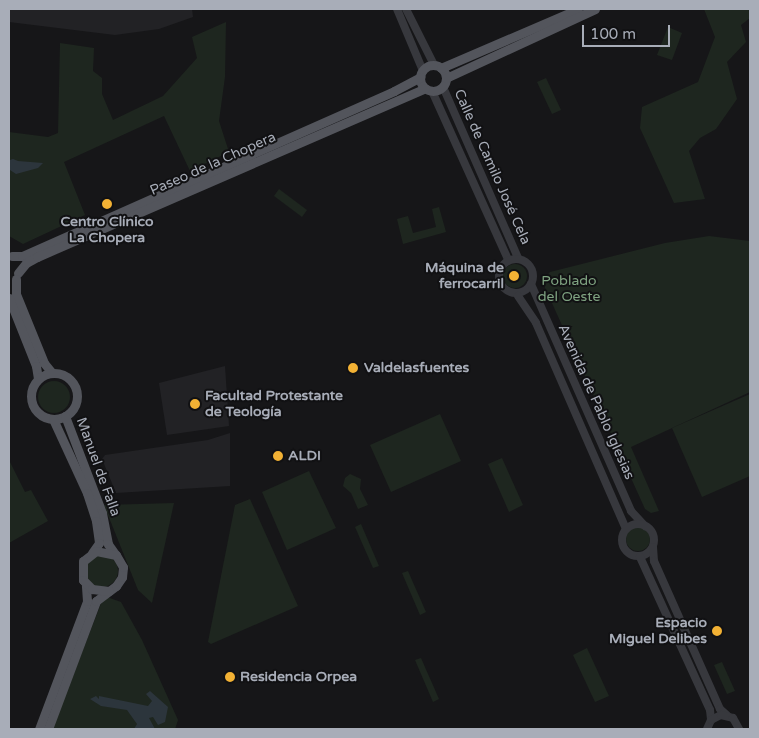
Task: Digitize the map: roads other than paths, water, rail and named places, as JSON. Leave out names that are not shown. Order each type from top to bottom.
[{"type":"main road","points":[[578,9],[437,67],[445,83],[596,9]]},
{"type":"main road","name":"Paseo de la Chopera","points":[[10,255],[22,256],[437,67]]},
{"type":"main road","points":[[421,74],[428,90]]},
{"type":"main road","name":"Paseo de la Chopera","points":[[14,279],[26,263],[37,257],[445,83]]},
{"type":"main road","points":[[10,255],[16,294],[44,363],[52,373],[66,377],[74,385],[76,403],[65,416],[53,419],[38,412],[32,405],[32,391],[38,379],[52,373]]},
{"type":"main road","points":[[9,298],[38,379]]},
{"type":"main road","name":"Manuel de Falla","points":[[65,416],[102,513],[108,544],[116,555]]},
{"type":"main road","name":"Manuel de Falla","points":[[53,419],[88,493],[96,521],[99,543],[92,553]]},
{"type":"main road","points":[[39,729],[87,601],[86,585],[81,568],[92,553],[103,550],[116,555],[123,567],[122,577],[96,601],[48,729]]},
{"type":"main road","points":[[86,585],[98,591],[109,591]]},
{"type":"street","points":[[398,9],[421,74]]},
{"type":"street","points":[[406,9],[437,67]]},
{"type":"street","name":"Calle de Camilo José Cela","points":[[445,83],[518,258]]},
{"type":"street","name":"Calle de Camilo José Cela","points":[[428,90],[508,259]]},
{"type":"street","points":[[518,258],[531,271],[530,284],[518,296],[506,290],[500,282],[500,268],[508,259],[518,258]]},
{"type":"street","name":"Avenida de Pablo Iglesias","points":[[530,284],[631,510],[645,526]]},
{"type":"street","name":"Avenida de Pablo Iglesias","points":[[518,296],[527,305],[549,351],[626,529]]},
{"type":"street","points":[[653,547],[640,556],[630,555],[622,546],[626,529],[632,525],[645,526],[654,536],[654,561],[720,709],[737,722],[739,729]]},
{"type":"street","points":[[640,556],[710,710],[711,720],[707,729]]},
{"type":"street","points":[[711,720],[728,715]]},
{"type":"place","name":"Centro Clínico La Chopera","points":[[107,204]]},
{"type":"place","name":"Máquina de ferrocarril","points":[[514,276]]},
{"type":"place","name":"Valdelasfuentes","points":[[353,368]]},
{"type":"place","name":"Facultad Protestante de Teología","points":[[195,404]]},
{"type":"place","name":"ALDI","points":[[278,456]]},
{"type":"place","name":"Espacio Miguel Delibes","points":[[717,631]]},
{"type":"place","name":"Residencia Orpea","points":[[230,677]]},
{"type":"park label","name":"Poblado del Oeste","points":[[569,290]]}]
